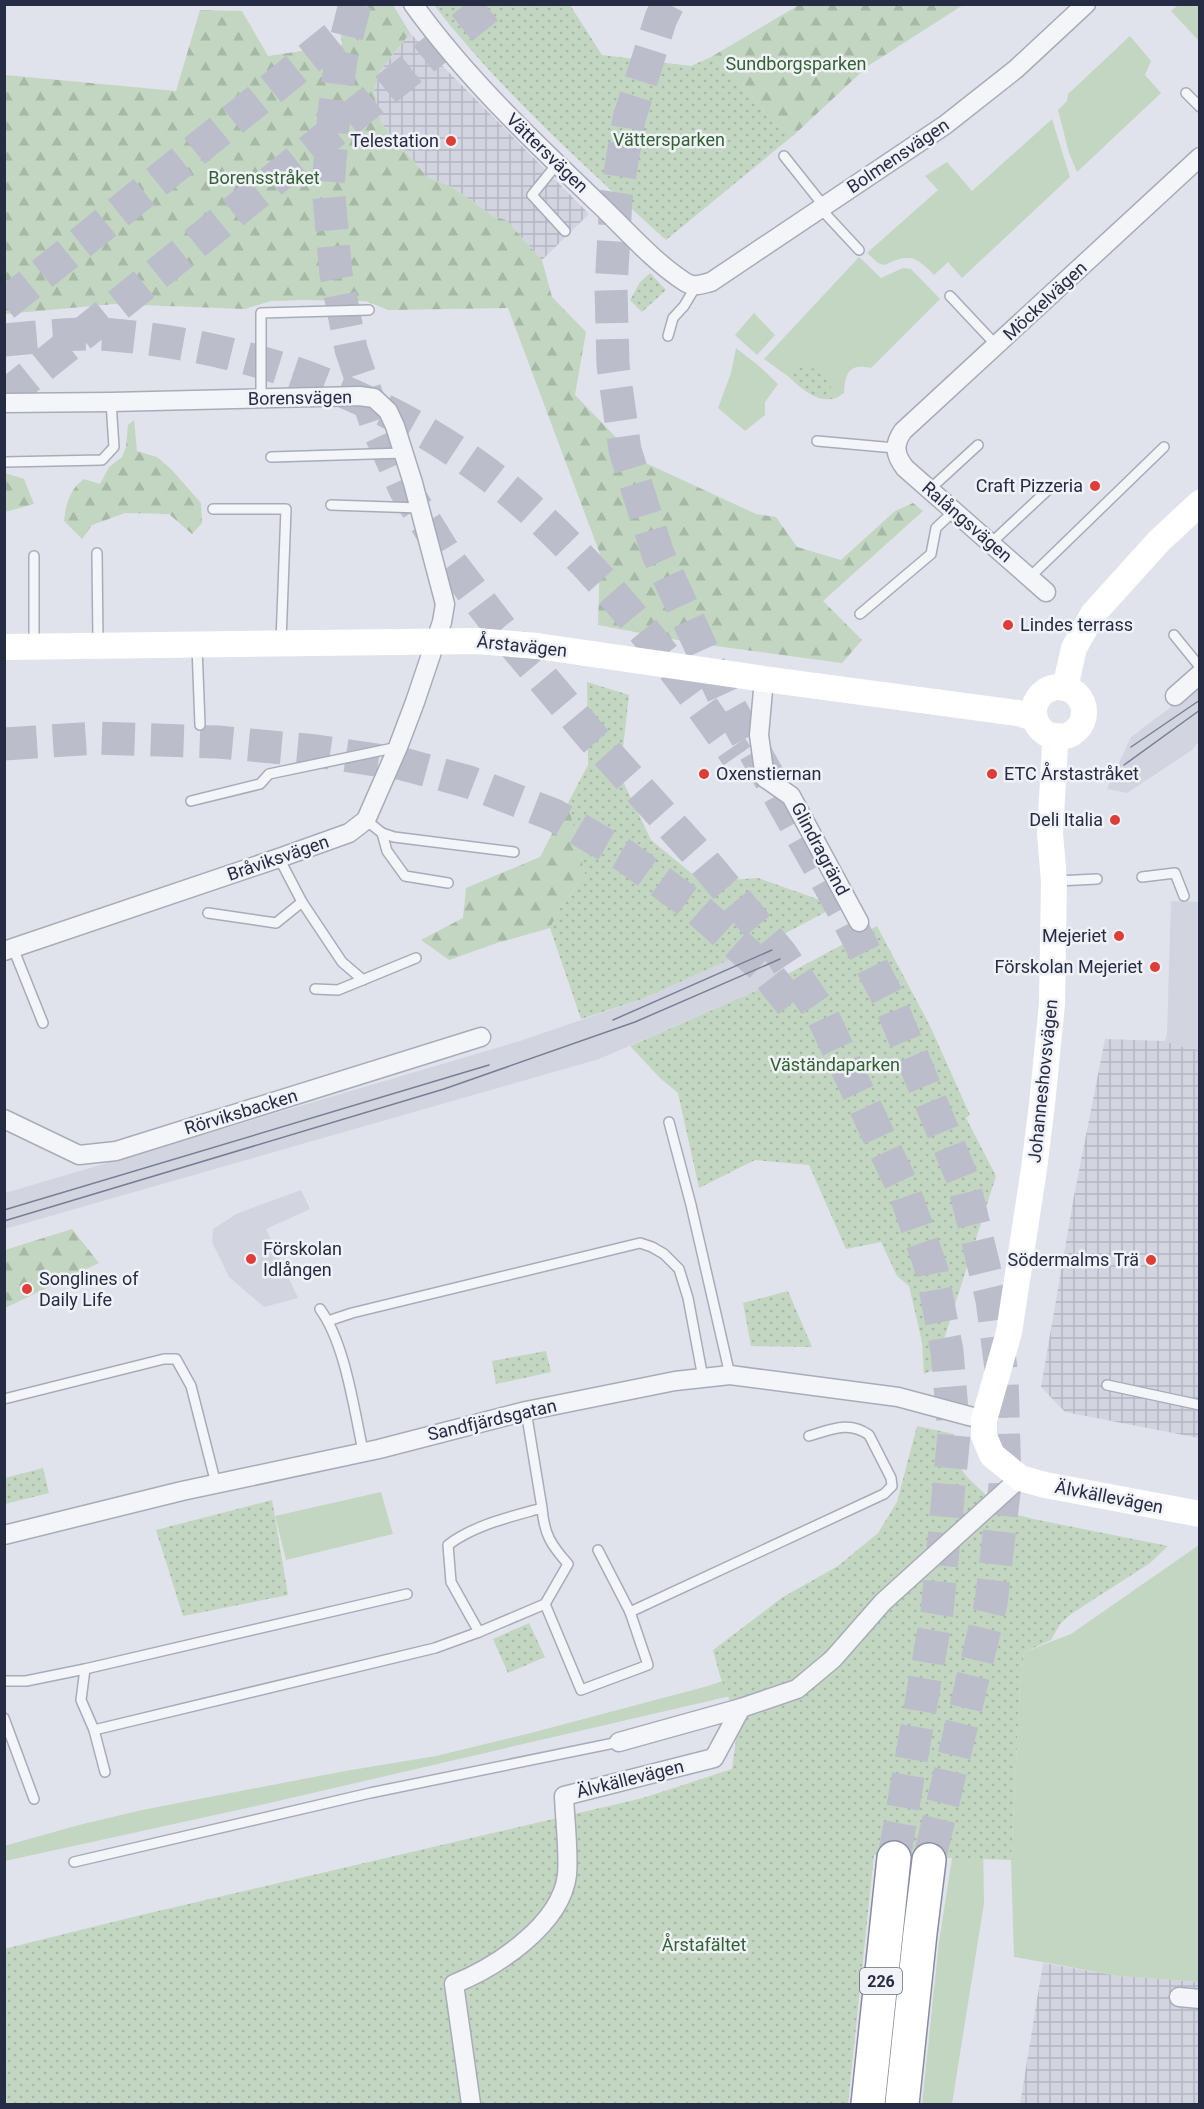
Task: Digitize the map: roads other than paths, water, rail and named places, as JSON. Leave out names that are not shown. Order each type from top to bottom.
[{"type":"highway","name":"226","points":[[868,2104],[894,1858]]},
{"type":"highway","name":"226","points":[[902,2104],[918,1943],[929,1860]]},
{"type":"main road","points":[[1065,688],[1074,648],[1093,614],[1159,541],[1200,503]]},
{"type":"main road","name":"Årstavägen","points":[[4,647],[436,640],[537,645],[764,679],[1018,712],[1034,717]]},
{"type":"main road","points":[[1053,687],[1065,688],[1076,693],[1081,699],[1084,716],[1076,731],[1068,735],[1046,734],[1034,717],[1035,704],[1042,693],[1053,687]]},
{"type":"main road","name":"Johanneshovsvägen","points":[[984,1420],[1009,1332],[1034,1169],[1052,1004],[1054,881],[1051,825],[1057,736]]},
{"type":"main road","name":"Älvkällevägen","points":[[984,1420],[984,1436],[992,1455],[1020,1478],[1045,1485],[1200,1514]]},
{"type":"street","name":"Vättersvägen","points":[[413,4],[441,43],[557,164],[657,259],[686,283],[696,286]]},
{"type":"street","name":"Bolmensvägen","points":[[696,286],[711,282],[821,206],[945,125],[1016,69],[1086,4]]},
{"type":"street","name":"Möckelvägen","points":[[895,448],[897,439],[903,431],[1200,157]]},
{"type":"street","name":"Borensvägen","points":[[4,403],[359,396],[374,398],[388,411],[404,453],[445,604],[436,640]]},
{"type":"street","name":"Ralångsvägen","points":[[895,448],[905,468],[1046,592]]},
{"type":"street","points":[[366,820],[398,747],[436,640]]},
{"type":"street","points":[[1175,696],[1200,674]]},
{"type":"street","name":"Glindragränd","points":[[764,679],[759,735],[765,778],[791,796],[859,922]]},
{"type":"street","name":"Bråviksvägen","points":[[9,950],[349,833],[366,820]]},
{"type":"street","name":"Rörviksbacken","points":[[4,1119],[79,1155],[116,1151],[481,1037]]},
{"type":"street","name":"Sandfjärdsgatan","points":[[4,1535],[526,1411],[675,1381],[730,1375],[898,1397],[984,1420]]},
{"type":"street","points":[[619,1742],[741,1708],[797,1689],[833,1659],[883,1602],[1020,1478]]},
{"type":"street","name":"Älvkällevägen","points":[[471,2104],[454,1984],[507,1956],[546,1919],[560,1899],[567,1876],[564,1796],[714,1758],[741,1708]]},
{"type":"street","points":[[1179,1997],[1200,1999]]},
{"type":"lane","points":[[1186,93],[1200,107]]},
{"type":"lane","points":[[784,156],[821,206],[859,250]]},
{"type":"lane","points":[[557,164],[532,195],[565,231]]},
{"type":"lane","points":[[668,336],[673,318],[684,306],[696,286]]},
{"type":"lane","points":[[950,296],[997,345]]},
{"type":"lane","points":[[261,399],[261,312],[369,310]]},
{"type":"lane","points":[[4,462],[102,460],[114,447],[111,402]]},
{"type":"lane","points":[[817,441],[895,448]]},
{"type":"lane","points":[[929,490],[978,445]]},
{"type":"lane","points":[[1030,577],[1164,447]]},
{"type":"lane","points":[[271,457],[404,453]]},
{"type":"lane","points":[[990,544],[1051,487]]},
{"type":"lane","points":[[331,505],[420,508]]},
{"type":"lane","points":[[213,509],[286,509],[281,643]]},
{"type":"lane","points":[[860,614],[931,554],[936,528],[954,511]]},
{"type":"lane","points":[[97,553],[98,645]]},
{"type":"lane","points":[[34,556],[34,647]]},
{"type":"lane","points":[[1174,635],[1200,667]]},
{"type":"lane","points":[[197,644],[200,725]]},
{"type":"lane","points":[[191,801],[260,784],[269,774],[398,747]]},
{"type":"lane","points":[[366,820],[382,833],[394,837],[514,852]]},
{"type":"lane","points":[[382,833],[387,851],[405,876],[448,883]]},
{"type":"lane","points":[[279,858],[302,902],[342,962],[363,980]]},
{"type":"lane","points":[[1142,877],[1175,873],[1184,896]]},
{"type":"lane","points":[[1054,881],[1097,879]]},
{"type":"lane","points":[[208,913],[276,923],[302,902]]},
{"type":"lane","points":[[9,950],[44,1023]]},
{"type":"lane","points":[[315,989],[338,990],[416,958]]},
{"type":"lane","points":[[669,1122],[691,1205],[730,1375]]},
{"type":"lane","points":[[328,1321],[352,1313],[640,1244],[652,1247],[664,1254],[679,1269],[688,1298],[703,1378]]},
{"type":"lane","points":[[320,1309],[328,1321],[350,1388],[363,1451]]},
{"type":"lane","points":[[4,1399],[164,1359],[176,1359],[191,1386],[216,1484]]},
{"type":"lane","points":[[1107,1385],[1200,1405]]},
{"type":"lane","points":[[94,1730],[435,1648],[545,1604],[568,1564],[552,1546],[543,1520],[526,1411]]},
{"type":"lane","points":[[630,1612],[884,1494],[892,1486],[891,1478],[869,1436],[862,1431],[842,1426],[809,1436]]},
{"type":"lane","points":[[479,1632],[451,1582],[447,1545],[459,1536],[542,1508]]},
{"type":"lane","points":[[545,1604],[581,1690],[648,1665],[630,1612],[598,1550]]},
{"type":"lane","points":[[4,1681],[26,1681],[85,1669],[407,1594]]},
{"type":"lane","points":[[85,1669],[81,1700],[94,1730],[105,1772]]},
{"type":"lane","points":[[4,1719],[34,1799]]},
{"type":"lane","points":[[74,1862],[370,1793],[434,1782],[619,1742]]},
{"type":"tunnel","points":[[355,4],[341,59],[328,186],[336,274],[351,349],[377,426],[405,489],[450,562],[501,629],[593,738],[699,856],[781,954],[822,1015],[904,1190],[932,1271],[947,1351],[954,1434],[937,1612],[894,1858]]},
{"type":"tunnel","points":[[4,397],[492,4]]},
{"type":"tunnel","points":[[668,4],[661,18],[629,119],[616,198],[611,288],[613,365],[625,450],[658,554],[723,695],[845,913],[888,998],[963,1180],[992,1300],[1002,1376],[1005,1485],[991,1603],[929,1860]]},
{"type":"tunnel","points":[[4,305],[353,23]]},
{"type":"tunnel","points":[[4,340],[100,334],[167,341],[221,352],[274,366],[325,384],[376,406],[424,432],[470,461],[513,494],[575,552],[661,652],[737,756]]},
{"type":"tunnel","points":[[4,744],[96,738],[218,742],[316,751],[403,764],[469,782],[554,815],[625,856],[694,906],[761,966],[792,1005]]},
{"type":"tram line","points":[[1131,747],[1200,700]]},
{"type":"tram line","points":[[1124,765],[1200,710]]},
{"type":"tram line","points":[[613,1020],[772,950]]},
{"type":"tram line","points":[[4,1221],[444,1089],[635,1022],[780,959]]},
{"type":"tram line","points":[[4,1210],[489,1065]]},
{"type":"place","name":"Telestation","points":[[451,141]]},
{"type":"place","name":"Craft Pizzeria","points":[[1095,486]]},
{"type":"place","name":"Lindes terrass","points":[[1008,625]]},
{"type":"place","name":"Oxenstiernan","points":[[704,774]]},
{"type":"place","name":"ETC Årstastråket","points":[[992,774]]},
{"type":"place","name":"Deli Italia","points":[[1115,820]]},
{"type":"place","name":"Mejeriet","points":[[1119,936]]},
{"type":"place","name":"Förskolan Mejeriet","points":[[1155,967]]},
{"type":"place","name":"Förskolan Idlången","points":[[251,1259]]},
{"type":"place","name":"Södermalms Trä","points":[[1151,1260]]},
{"type":"place","name":"Songlines of Daily Life","points":[[27,1289]]},
{"type":"park label","name":"Sundborgsparken","points":[[796,64]]},
{"type":"park label","name":"Vättersparken","points":[[669,140]]},
{"type":"park label","name":"Borensstråket","points":[[264,178]]},
{"type":"park label","name":"Väständaparken","points":[[835,1065]]},
{"type":"park label","name":"Årstafältet","points":[[704,1945]]}]
